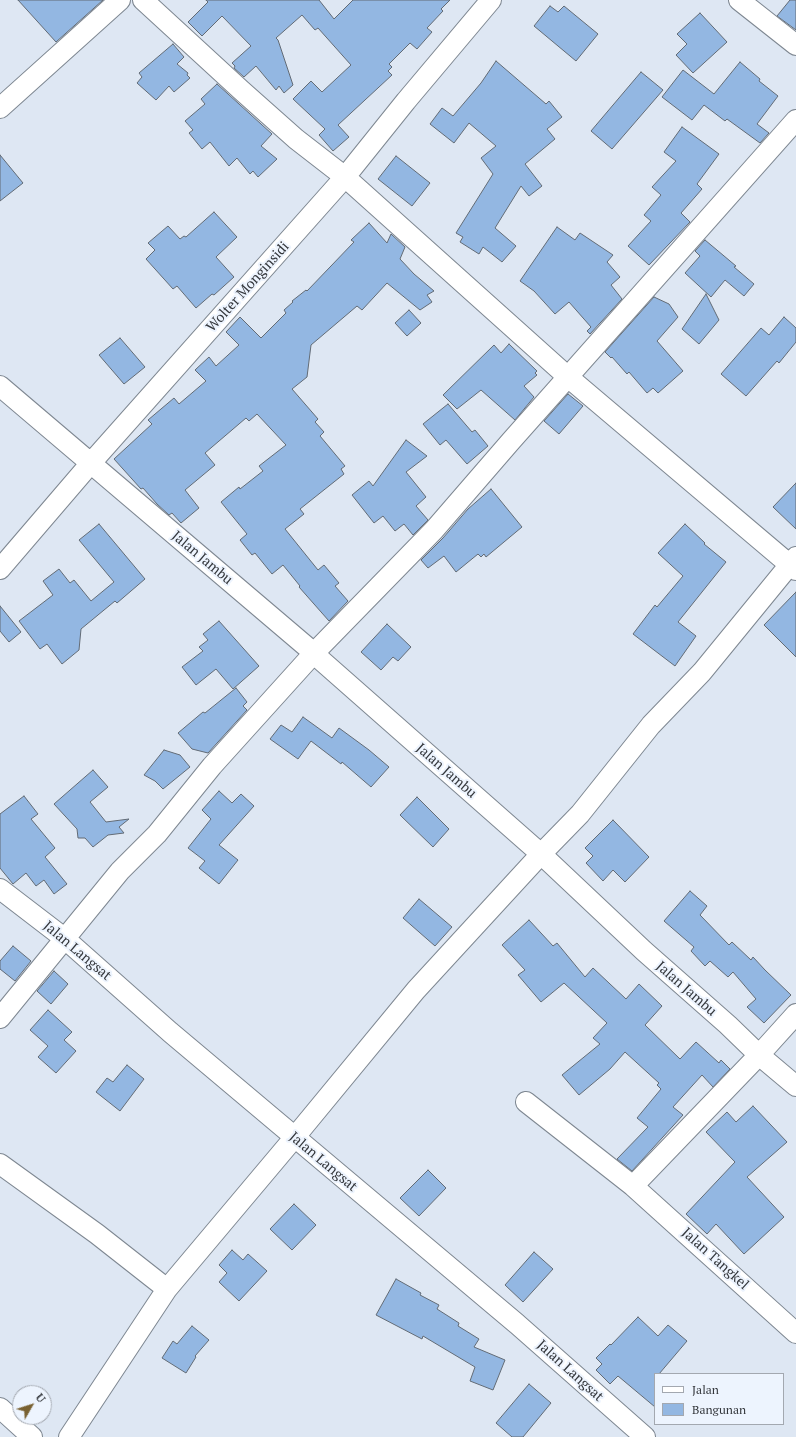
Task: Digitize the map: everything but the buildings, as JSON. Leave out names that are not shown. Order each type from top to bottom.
[{"type":"street","points":[[0,108],[120,0]]},
{"type":"street","points":[[69,1437],[167,1288],[294,1138],[416,990],[541,854],[580,814],[651,725],[702,672],[794,564],[568,377],[345,177],[291,134],[143,0]]},
{"type":"street","name":"Wolter Monginsidi","points":[[0,569],[90,464],[345,177],[490,0]]},
{"type":"street","points":[[739,0],[796,45]]},
{"type":"street","points":[[0,1018],[120,871],[157,834],[212,766],[314,653],[434,530],[796,120]]},
{"type":"street","name":"Jalan Jambu","points":[[0,386],[314,653],[541,854],[644,952],[728,1025],[759,1055],[796,1086]]},
{"type":"street","name":"Jalan Langsat","points":[[0,888],[64,938],[170,1032],[294,1138],[517,1324],[645,1437]]},
{"type":"street","points":[[633,1186],[759,1055],[796,1014]]},
{"type":"street","name":"Jalan Tangkel","points":[[526,1102],[633,1186],[796,1333]]},
{"type":"street","points":[[0,1164],[97,1234],[167,1288]]},
{"type":"street","points":[[0,1408],[32,1437]]}]
